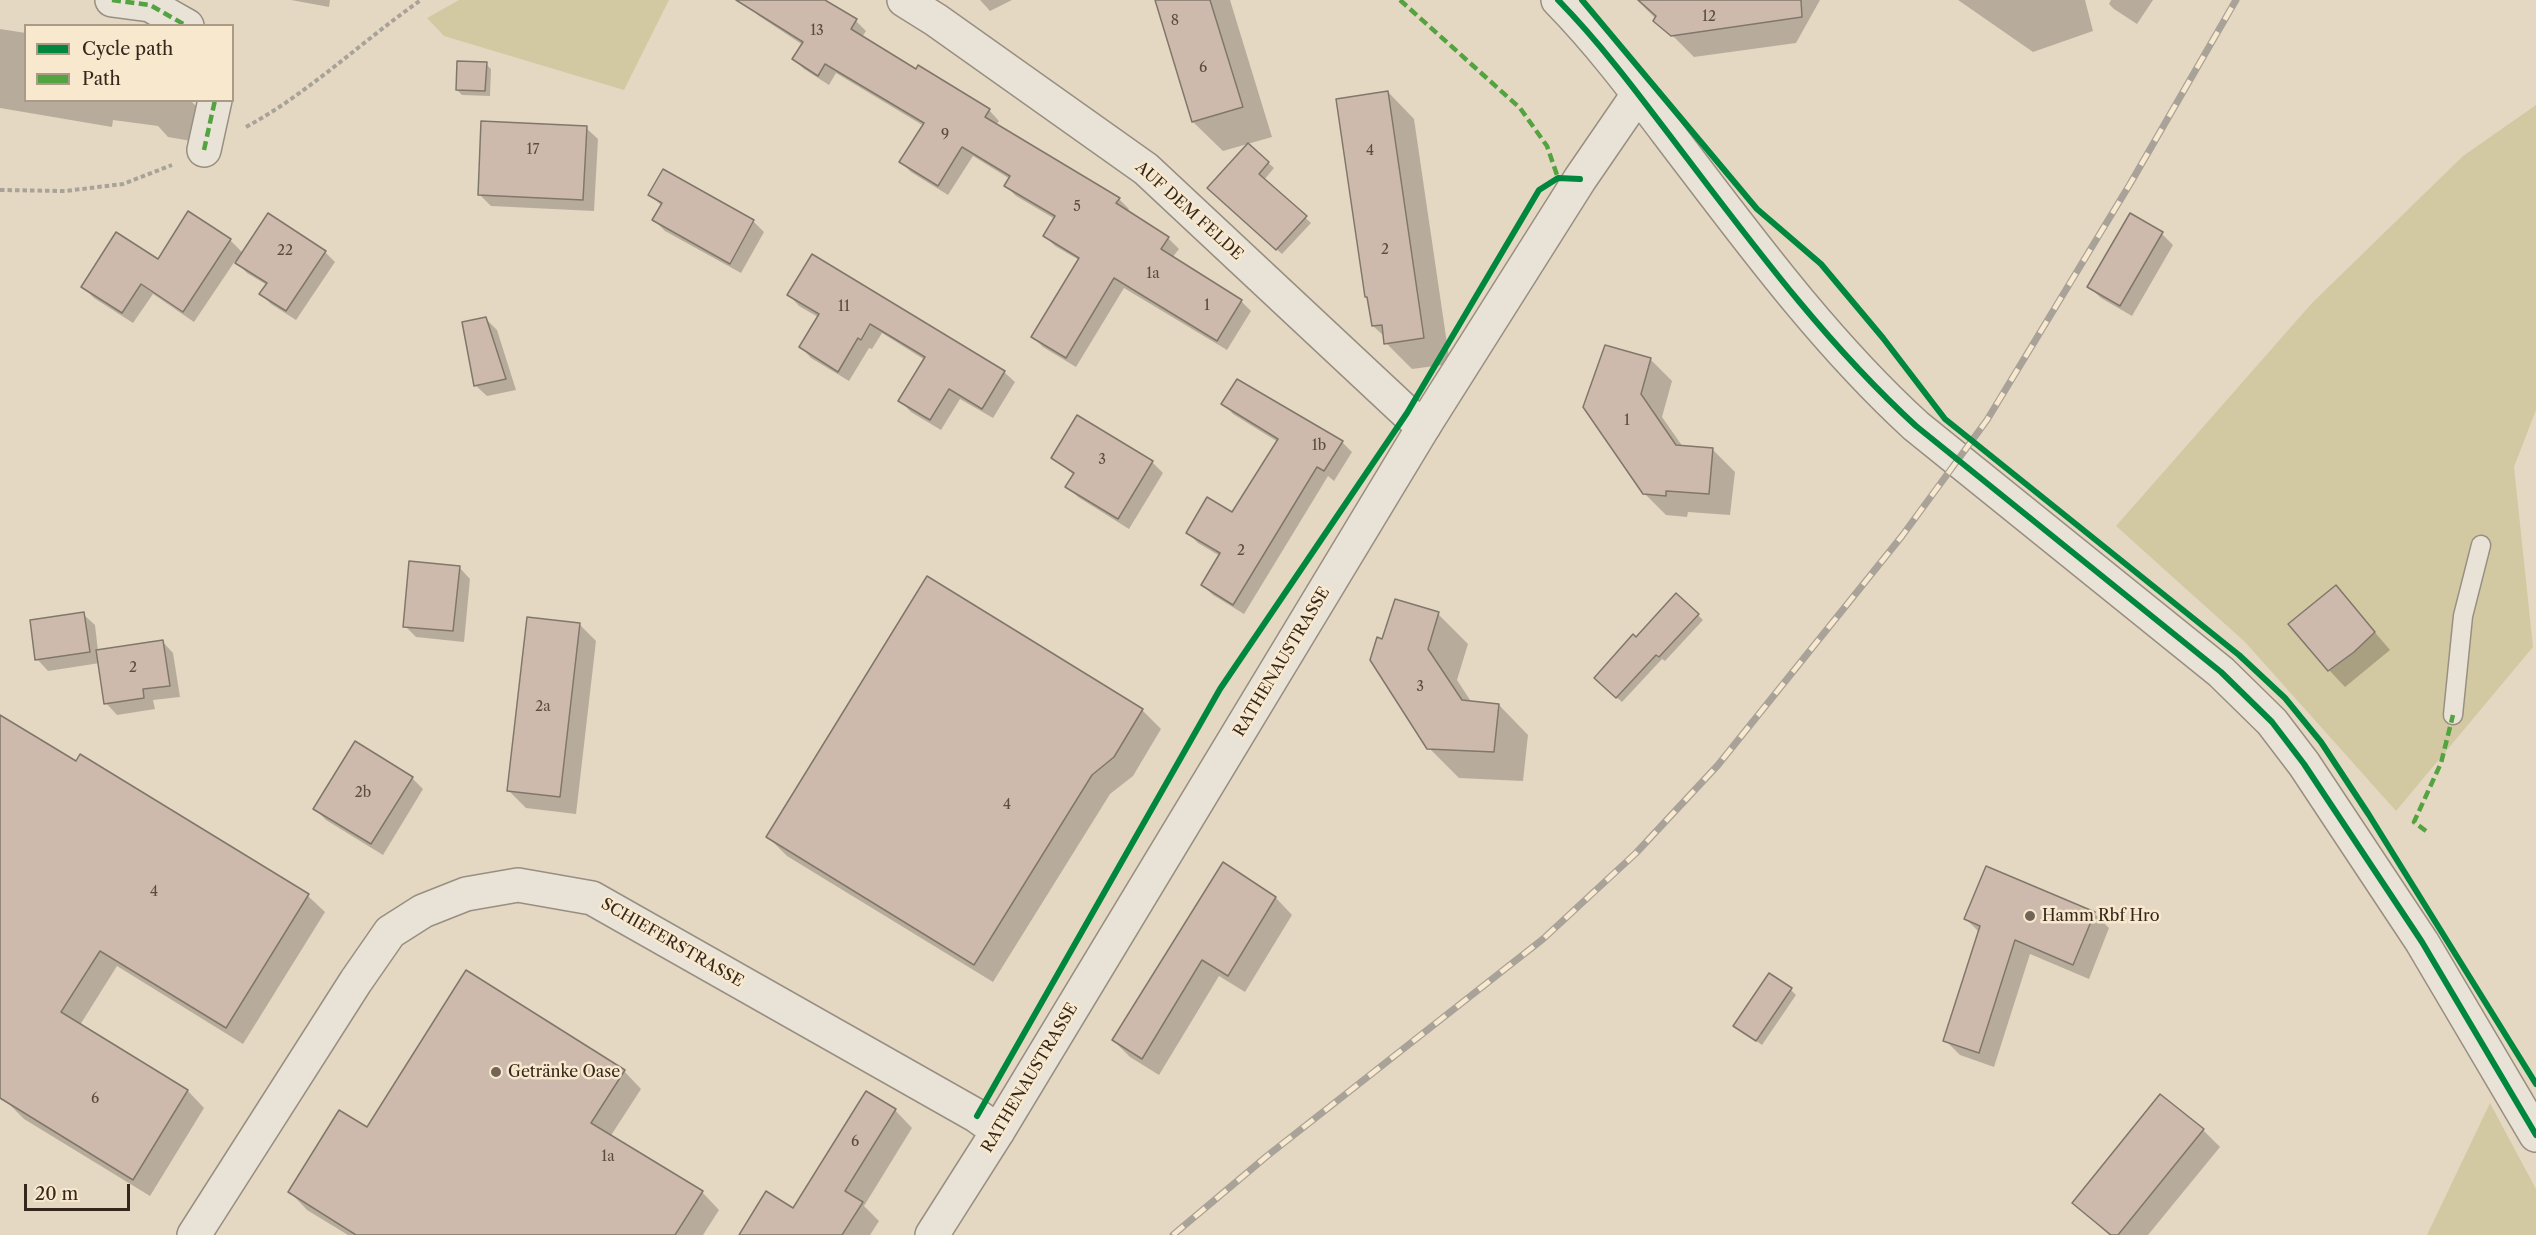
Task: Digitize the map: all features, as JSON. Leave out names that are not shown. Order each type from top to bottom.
[{"type":"street","points":[[112,0],[150,5],[183,24]]},
{"type":"street","name":"AUF DEM FELDE","points":[[904,0],[936,20],[1146,169],[1407,413],[1424,426]]},
{"type":"street","points":[[1558,0],[1639,93],[1733,219],[1878,391],[1916,426],[2221,672],[2272,722],[2310,772],[2422,942],[2536,1135]]},
{"type":"street","name":"RATHENAUSTRASSE","points":[[932,1235],[998,1131],[1424,426],[1580,179],[1639,93]]},
{"type":"street","points":[[204,150],[215,102]]},
{"type":"street","name":"SCHIEFERSTRASSE","points":[[194,1235],[356,981],[390,932],[423,911],[466,894],[519,885],[592,898],[970,1112],[998,1131]]},
{"type":"lane","points":[[2453,715],[2463,616],[2481,545]]},
{"type":"shaded area","points":[[459,0],[669,0],[624,90],[444,36],[427,18]]},
{"type":"shaded area","points":[[2536,105],[2536,410],[2514,467],[2533,647],[2396,811],[2245,642],[2116,526],[2312,303],[2463,156]]},
{"type":"shaded area","points":[[2490,1103],[2536,1189],[2536,1235],[2427,1235]]},
{"type":"building","points":[[736,0],[825,0],[857,19],[851,29],[916,69],[918,65],[990,109],[985,117],[1120,198],[1116,203],[1169,237],[1161,249],[1242,300],[1217,341],[1114,278],[1066,358],[1031,337],[1079,258],[1043,236],[1055,216],[1004,186],[1010,176],[962,147],[938,186],[899,162],[924,123],[825,64],[818,76],[792,59],[803,42]]},
{"type":"building","points":[[1155,0],[1210,0],[1243,107],[1192,122]]},
{"type":"building","points":[[1638,0],[1801,0],[1802,17],[1671,36],[1653,21],[1656,16]]},
{"type":"building","points":[[457,61],[487,62],[485,91],[456,90]]},
{"type":"building","points":[[1388,91],[1424,338],[1384,344],[1382,325],[1372,326],[1367,297],[1365,297],[1336,99]]},
{"type":"building","points":[[481,121],[587,126],[583,200],[478,195]]},
{"type":"building","points":[[1248,143],[1269,162],[1259,174],[1307,216],[1276,250],[1207,188]]},
{"type":"building","points":[[663,169],[754,220],[730,264],[652,220],[662,203],[648,195]]},
{"type":"building","points":[[188,211],[231,239],[183,312],[141,284],[122,313],[81,287],[116,232],[158,259]]},
{"type":"building","points":[[268,213],[326,251],[286,311],[259,294],[267,283],[235,263]]},
{"type":"building","points":[[2130,213],[2163,232],[2120,306],[2087,287]]},
{"type":"building","points":[[812,254],[1005,371],[982,409],[949,389],[930,420],[898,401],[925,357],[870,324],[861,340],[858,338],[838,372],[799,347],[819,314],[787,295]]},
{"type":"building","points":[[486,317],[506,379],[474,386],[462,322]]},
{"type":"building","points":[[1605,345],[1651,358],[1641,394],[1676,445],[1713,448],[1709,494],[1666,491],[1666,496],[1643,494],[1583,407]]},
{"type":"building","points":[[1237,379],[1343,441],[1324,471],[1317,467],[1233,605],[1201,585],[1220,553],[1186,533],[1207,497],[1232,512],[1278,439],[1221,404]]},
{"type":"building","points":[[1077,415],[1153,461],[1118,519],[1065,487],[1074,473],[1051,458]]},
{"type":"building","points":[[409,561],[460,566],[453,631],[403,627]]},
{"type":"building","points":[[927,576],[1143,709],[1114,757],[1092,775],[974,965],[766,837]]},
{"type":"building","points":[[2336,585],[2375,632],[2354,652],[2328,671],[2288,624]]},
{"type":"building","points":[[1676,593],[1699,614],[1616,698],[1594,678],[1633,634],[1636,637]]},
{"type":"building","points":[[1395,599],[1439,612],[1428,649],[1462,700],[1499,704],[1494,752],[1427,749],[1370,660],[1377,637],[1382,639]]},
{"type":"building","points":[[84,612],[90,652],[35,660],[30,620]]},
{"type":"building","points":[[527,617],[580,623],[560,797],[507,791]]},
{"type":"building","points":[[163,640],[170,686],[143,689],[144,698],[104,704],[96,650]]},
{"type":"building","points":[[0,715],[76,761],[80,754],[309,894],[226,1028],[100,951],[61,1012],[188,1090],[133,1180],[0,1098]]},
{"type":"building","points":[[355,741],[413,777],[371,844],[313,809]]},
{"type":"building","points":[[1223,862],[1276,897],[1228,976],[1202,960],[1142,1059],[1112,1040]]},
{"type":"building","points":[[1986,866],[2095,912],[2073,965],[2015,940],[1979,1053],[1943,1041],[1980,926],[1964,919]]},
{"type":"building","points":[[466,970],[625,1070],[591,1123],[703,1191],[675,1235],[356,1235],[288,1192],[339,1110],[367,1127]]},
{"type":"building","points":[[1769,973],[1792,988],[1756,1041],[1733,1026]]},
{"type":"building","points":[[866,1091],[896,1109],[845,1191],[863,1202],[842,1235],[739,1235],[766,1191],[793,1208]]},
{"type":"building","points":[[2160,1094],[2204,1129],[2118,1235],[2111,1235],[2072,1203]]},
{"type":"railway","points":[[1173,1235],[1267,1156],[1543,939],[1636,853],[1718,765],[1902,536],[1987,420],[2130,184],[2236,0]]},
{"type":"marked path","points":[[112,0],[150,5],[183,24]]},
{"type":"marked path","points":[[1400,0],[1520,108],[1547,146],[1558,178]]},
{"type":"marked path","points":[[204,150],[215,102]]},
{"type":"marked path","points":[[2426,831],[2414,822],[2441,763],[2453,715]]},
{"type":"cycle path","points":[[1558,0],[1628,81],[1745,234],[1855,366],[1916,426],[2221,672],[2272,722],[2304,764],[2422,942],[2536,1135]]},
{"type":"cycle path","points":[[1582,0],[1757,209],[1821,264],[1883,338],[1945,419],[2239,655],[2285,698],[2321,742],[2369,815],[2536,1084]]},
{"type":"cycle path","points":[[977,1116],[1220,689],[1407,413],[1539,190],[1558,178],[1580,179]]},
{"type":"place","name":"Hamm Rbf Hro","points":[[2030,916]]},
{"type":"place","name":"Getränke Oase","points":[[496,1072]]}]
